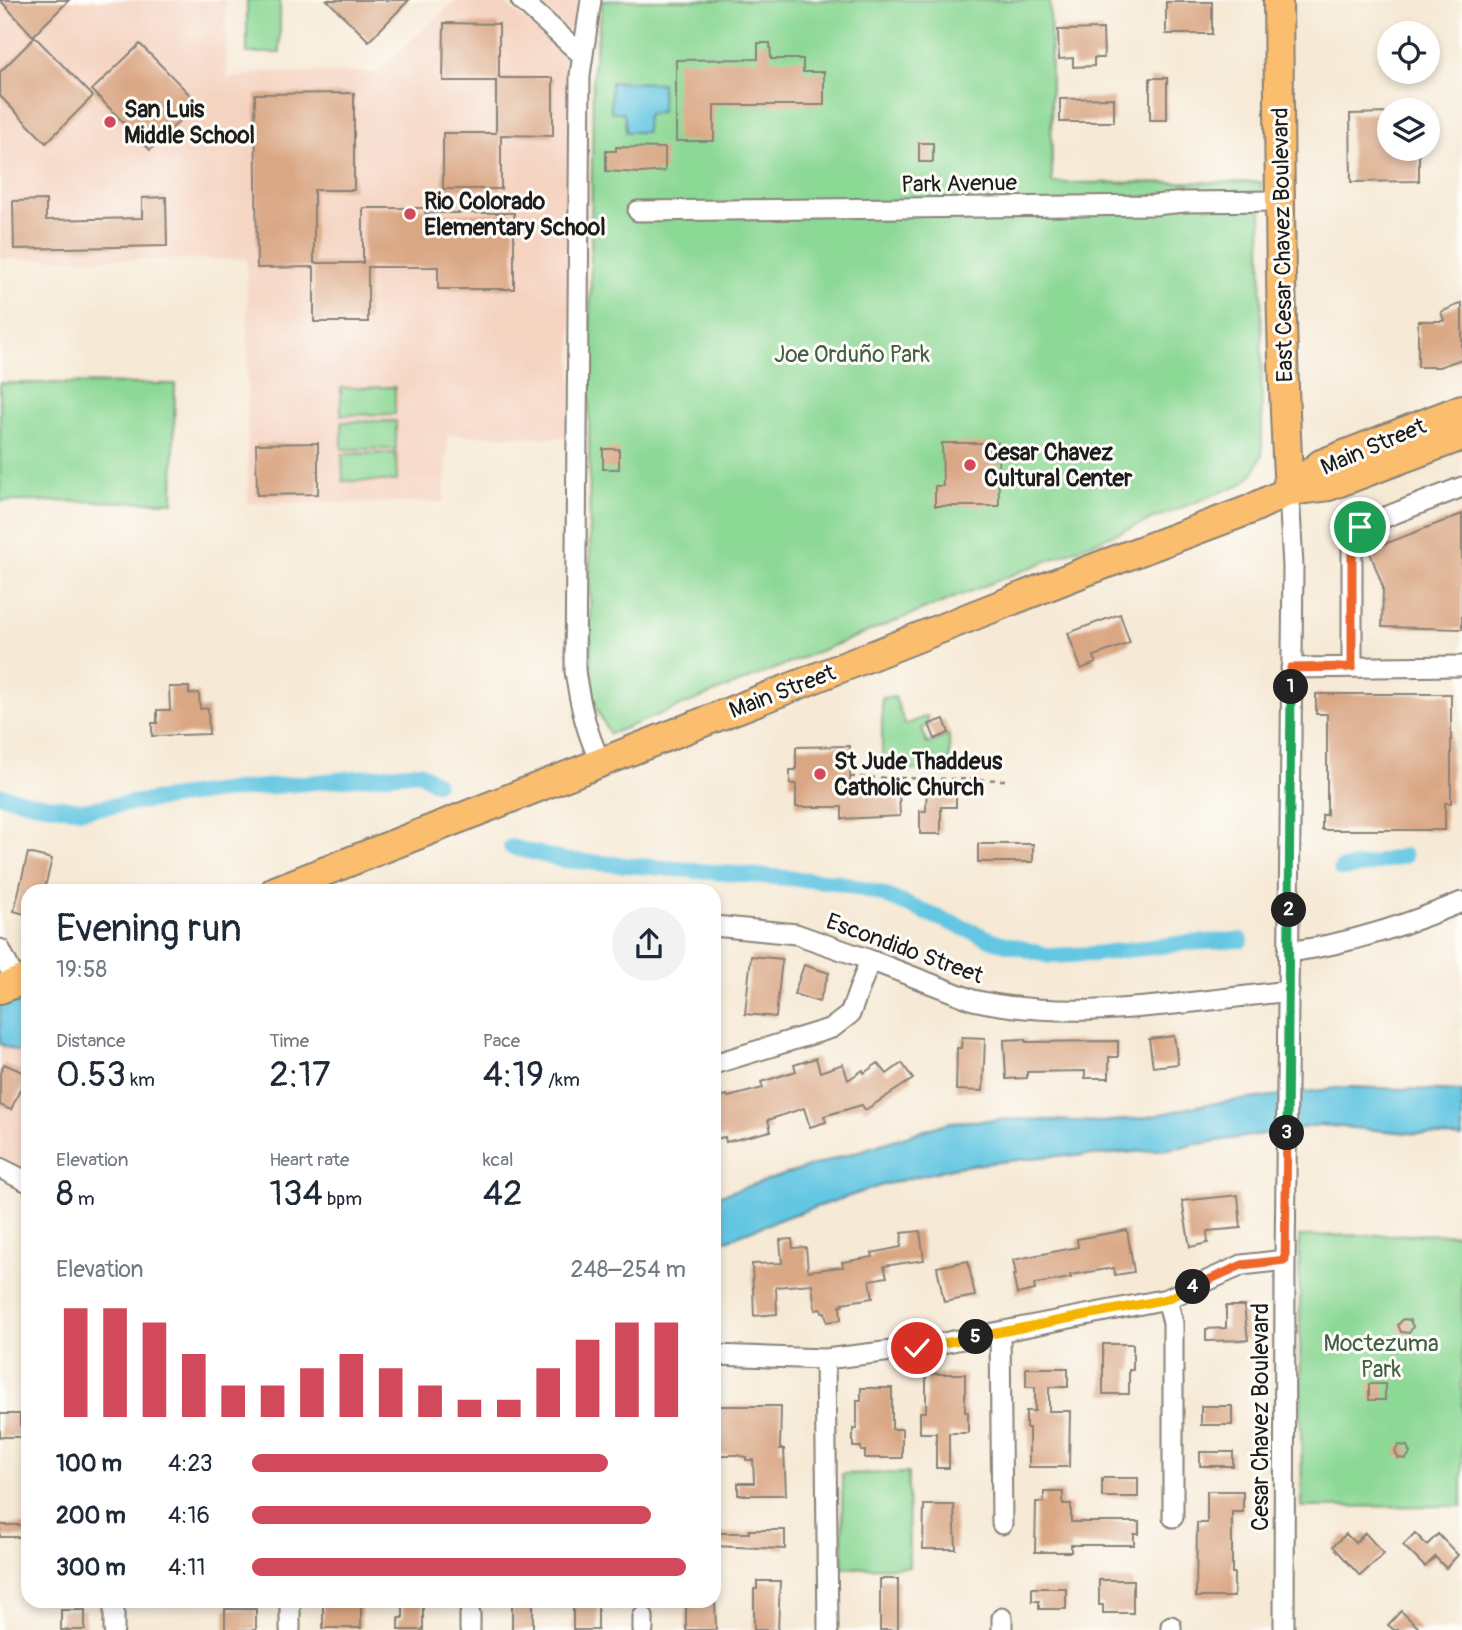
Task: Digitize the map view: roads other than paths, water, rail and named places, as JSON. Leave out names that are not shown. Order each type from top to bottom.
[{"type":"highway","name":"East Cesar Chavez Boulevard","points":[[1279,0],[1280,201],[1285,440],[1289,491]]},
{"type":"highway","name":"Main Street","points":[[292,884],[452,819],[1249,510],[1289,491],[1321,464],[1462,409]]},
{"type":"highway","name":"Main Street","points":[[1289,491],[1329,486],[1462,436]]},
{"type":"street","points":[[521,0],[582,55]]},
{"type":"street","points":[[591,0],[582,55],[580,116],[575,671],[581,711],[590,740],[601,762]]},
{"type":"street","name":"Park Avenue","points":[[638,211],[1280,201]]},
{"type":"street","points":[[1352,667],[1352,536],[1360,527],[1462,487]]},
{"type":"street","name":"Cesar Chavez Boulevard","points":[[1284,1630],[1285,1260],[1293,567],[1289,491]]},
{"type":"street","points":[[1291,668],[1462,666]]},
{"type":"street","points":[[1288,952],[1325,947],[1397,928],[1462,902]]},
{"type":"street","name":"Escondido Street","points":[[721,927],[796,934],[972,1000],[1003,1005],[1081,1011],[1289,991]]},
{"type":"street","points":[[0,949],[15,983]]},
{"type":"street","points":[[721,1062],[832,1028],[843,1022],[850,1014],[870,960]]},
{"type":"street","points":[[0,1168],[21,1178]]},
{"type":"street","points":[[721,1355],[825,1359],[917,1348],[1167,1299],[1242,1265],[1285,1260]]},
{"type":"street","points":[[1167,1299],[1173,1323],[1173,1517]]},
{"type":"street","points":[[1000,1332],[1002,1524]]},
{"type":"street","points":[[825,1359],[828,1630]]},
{"type":"street","points":[[114,1608],[114,1630]]},
{"type":"street","points":[[289,1608],[290,1630]]},
{"type":"water","points":[[611,82],[662,83],[661,112],[647,114],[646,132],[626,132],[625,116],[622,112],[611,112]]},
{"type":"water","points":[[0,996],[21,1005],[21,1053],[0,1044]]},
{"type":"water","points":[[1346,1087],[1462,1091],[1462,1138],[1320,1125],[1167,1149],[1051,1156],[956,1167],[883,1185],[721,1241],[721,1195],[950,1122],[1017,1119],[1102,1122],[1144,1118],[1201,1105]]},
{"type":"waterway","points":[[0,795],[81,810],[213,792],[419,772],[436,783]]},
{"type":"waterway","points":[[511,847],[563,860],[836,882],[881,894],[995,941],[1050,956],[1241,940]]},
{"type":"waterway","points":[[1341,869],[1404,856]]},
{"type":"place","name":"San Luis Middle School","points":[[110,122]]},
{"type":"place","name":"Rio Colorado Elementary School","points":[[410,214]]},
{"type":"place","name":"Cesar Chavez Cultural Center","points":[[970,465]]},
{"type":"place","name":"St Jude Thaddeus Catholic Church","points":[[820,774]]},
{"type":"park label","name":"Joe Orduño Park","points":[[852,354]]},
{"type":"park label","name":"Moctezuma Park","points":[[1381,1356]]}]
